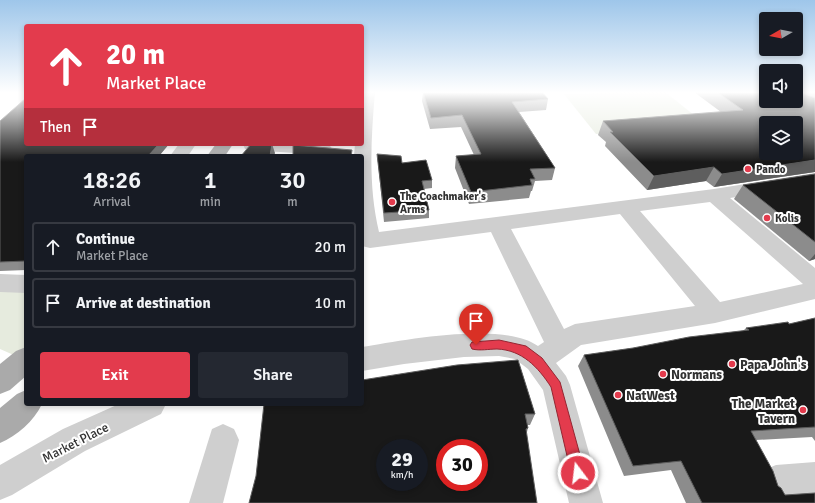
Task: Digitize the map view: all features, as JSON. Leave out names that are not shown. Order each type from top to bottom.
[{"type":"main road","points":[[0,381],[24,361]]},
{"type":"main road","points":[[0,428],[24,406]]},
{"type":"street","points":[[268,146],[351,151]]},
{"type":"street","points":[[352,146],[352,154]]},
{"type":"street","points":[[364,191],[366,228],[370,241],[714,195],[815,179]]},
{"type":"street","points":[[766,186],[782,198]]},
{"type":"street","points":[[714,195],[765,233],[815,281]]},
{"type":"street","points":[[625,207],[715,314]]},
{"type":"street","points":[[498,224],[548,354],[586,503]]},
{"type":"street","points":[[0,283],[24,284]]},
{"type":"street","points":[[364,359],[404,352],[464,346],[499,345],[548,354],[575,335],[715,314],[815,290]]},
{"type":"street","name":"Market Place","points":[[0,483],[74,440],[147,406]]},
{"type":"street","points":[[206,503],[223,440]]},
{"type":"street","points":[[776,482],[815,479]]},
{"type":"shaded area","points":[[581,115],[694,115],[688,127],[596,134]]},
{"type":"shaded area","points":[[0,289],[24,289],[24,349],[16,356],[0,349]]},
{"type":"building","points":[[6,115],[24,115],[24,146],[157,146],[150,154],[24,154],[24,261],[0,262],[0,121]]},
{"type":"building","points":[[430,115],[457,115],[431,118]]},
{"type":"building","points":[[462,115],[521,115],[555,168],[530,169],[535,179],[530,179],[532,185],[471,192],[456,156],[481,154]]},
{"type":"building","points":[[673,115],[815,115],[815,160],[722,174],[714,167],[654,176],[610,132],[613,132],[603,121]]},
{"type":"building","points":[[249,146],[272,146],[270,154],[243,154]]},
{"type":"building","points":[[293,146],[352,150],[351,154],[293,154]]},
{"type":"building","points":[[377,154],[401,156],[402,163],[426,160],[432,180],[422,181],[429,210],[384,213]]},
{"type":"building","points":[[815,174],[815,242],[743,185]]},
{"type":"building","points":[[815,318],[815,427],[751,431],[773,471],[778,486],[785,495],[815,493],[815,503],[702,503],[681,461],[633,466],[584,355],[633,348],[689,337],[749,330],[746,328],[788,322],[789,324]]},
{"type":"building","points":[[518,360],[535,414],[525,414],[537,503],[249,503],[256,476],[264,406],[364,406],[364,380],[457,365]]},
{"type":"place","name":"Pando","points":[[748,169]]},
{"type":"place","name":"The Coachmaker's Arms","points":[[392,202]]},
{"type":"place","name":"Kolis","points":[[767,218]]},
{"type":"place","name":"Papa John's","points":[[732,364]]},
{"type":"place","name":"Normans","points":[[663,374]]},
{"type":"place","name":"NatWest","points":[[618,395]]},
{"type":"place","name":"The Market Tavern","points":[[803,410]]},
{"type":"route","points":[[476,345],[499,345],[522,349],[538,361],[548,372],[556,385],[578,473]]}]
